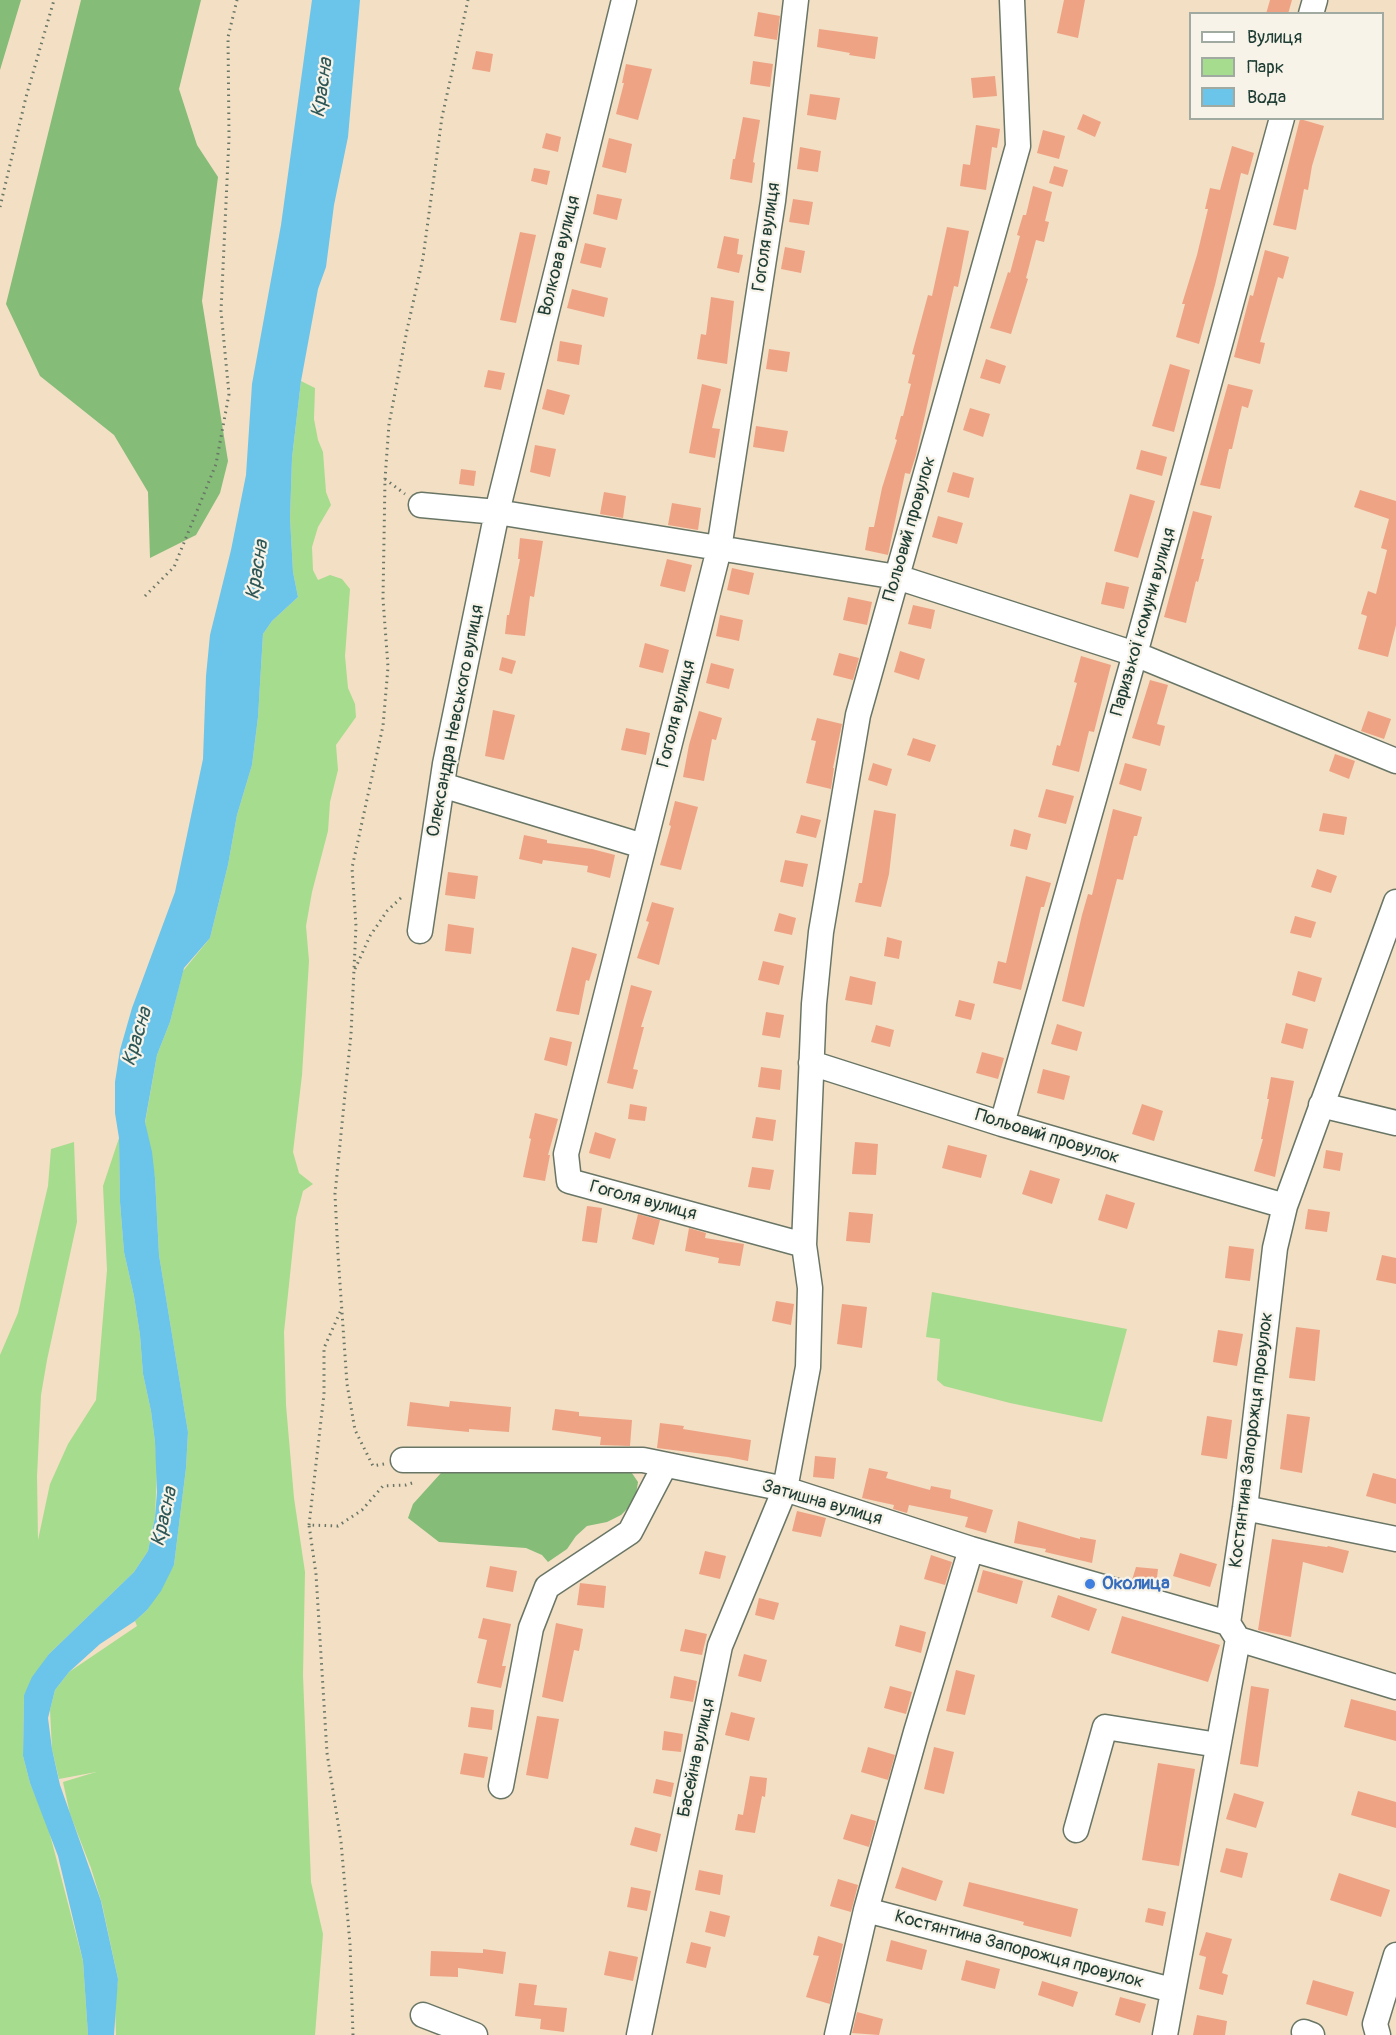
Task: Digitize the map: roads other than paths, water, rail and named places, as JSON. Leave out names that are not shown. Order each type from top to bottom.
[{"type":"street","name":"Волкова вулиця","points":[[497,512],[624,0]]},
{"type":"street","name":"Гоголя вулиця","points":[[796,0],[773,201],[718,549],[566,1154],[569,1181],[804,1245]]},
{"type":"street","name":"Польовий провулок","points":[[785,1489],[808,1367],[810,1288],[804,1245],[814,1004],[821,932],[858,715],[1018,146],[1012,0]]},
{"type":"street","name":"Паризької комуни вулиця","points":[[1002,1124],[1135,654],[1281,120]]},
{"type":"street","points":[[421,505],[497,512],[897,577],[1135,654],[1396,760]]},
{"type":"street","name":"Олександра Невського вулиця","points":[[420,931],[442,785],[497,512]]},
{"type":"street","points":[[442,785],[643,846]]},
{"type":"street","name":"Костянтина Запорожця провулок","points":[[1165,2035],[1218,1745],[1233,1631],[1275,1248],[1285,1206],[1396,902]]},
{"type":"street","name":"Польовий провулок","points":[[811,1063],[1002,1124],[1285,1206]]},
{"type":"street","points":[[1321,1106],[1396,1123]]},
{"type":"street","name":"Затишна вулиця","points":[[403,1460],[643,1460],[785,1489],[1233,1631],[1396,1687]]},
{"type":"street","points":[[501,1786],[531,1628],[547,1587],[630,1532],[665,1465]]},
{"type":"street","name":"Басейна вулиця","points":[[639,2035],[720,1646],[785,1489]]},
{"type":"street","points":[[1245,1508],[1396,1539]]},
{"type":"street","points":[[837,2035],[866,1910],[971,1549]]},
{"type":"street","points":[[1076,1830],[1105,1727],[1218,1745]]},
{"type":"street","name":"Костянтина Запорожця провулок","points":[[866,1910],[1172,1990]]},
{"type":"street","points":[[1378,2035],[1375,2024],[1396,1955]]},
{"type":"street","points":[[423,2015],[475,2035]]},
{"type":"water","name":"Красна","points":[[312,0],[360,0],[348,137],[334,205],[326,267],[318,289],[301,381],[292,458],[290,518],[293,572],[298,597],[272,621],[263,634],[258,717],[252,765],[237,815],[228,865],[210,938],[184,968],[170,1022],[157,1055],[145,1122],[155,1178],[159,1255],[188,1432],[174,1565],[161,1591],[147,1610],[135,1621],[100,1644],[69,1672],[55,1690],[48,1718],[60,1785],[101,1901],[118,1979],[114,2035],[88,2035],[83,1961],[58,1856],[30,1783],[23,1756],[24,1695],[32,1677],[49,1654],[134,1572],[148,1551],[155,1517],[157,1492],[155,1442],[143,1374],[134,1296],[124,1252],[115,1082],[120,1050],[132,1008],[175,892],[203,759],[210,635],[231,550],[246,475],[252,384],[281,225]]},
{"type":"place","name":"Околица","points":[[1090,1584]]}]
